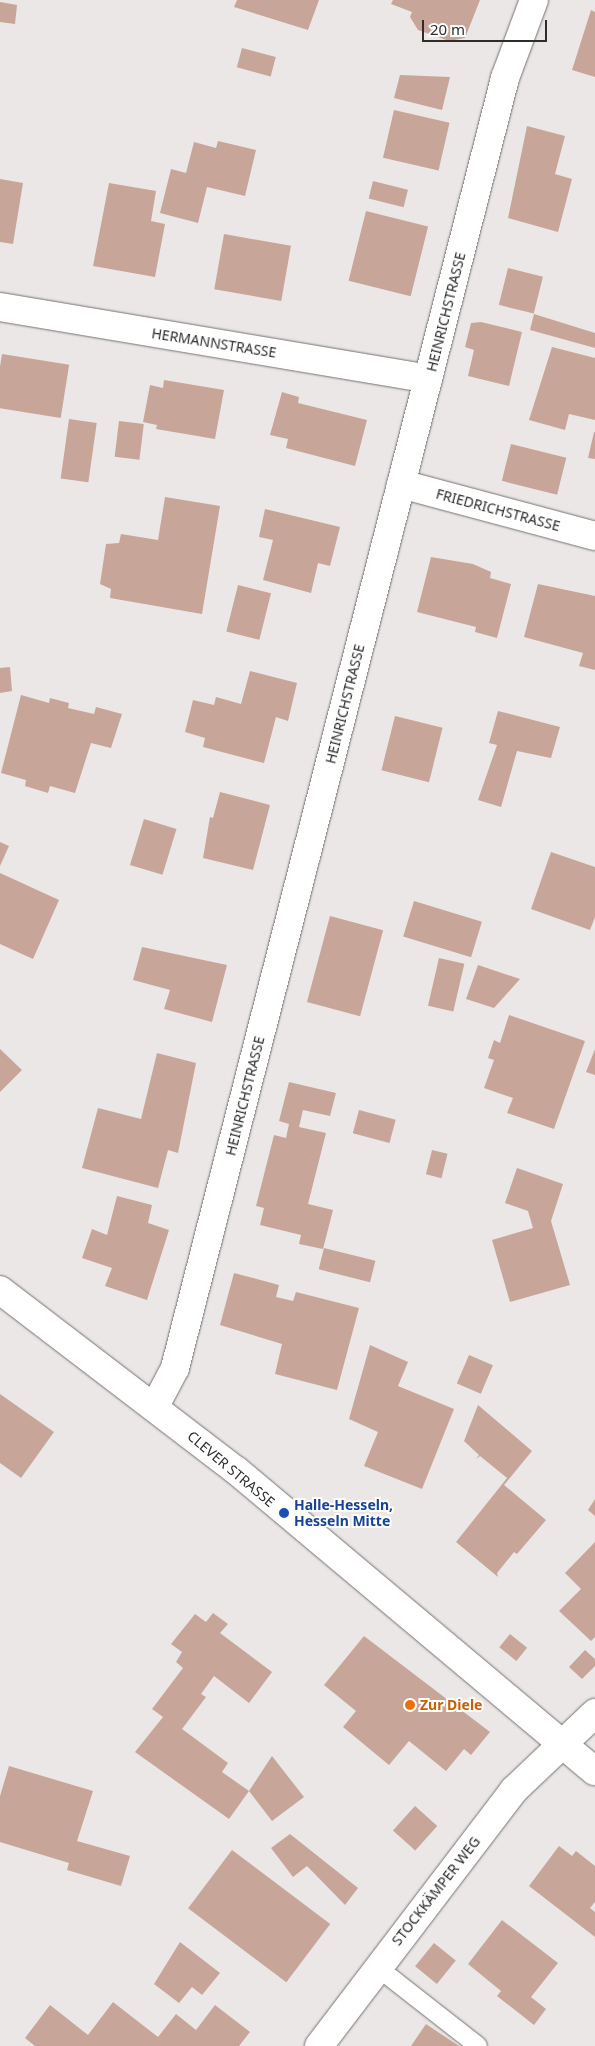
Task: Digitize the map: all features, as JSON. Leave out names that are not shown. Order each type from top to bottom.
[{"type":"street","name":"HEINRICHSTRASSE","points":[[154,1406],[175,1368],[506,78],[534,0]]},
{"type":"street","name":"HERMANNSTRASSE","points":[[0,307],[428,378]]},
{"type":"street","name":"FRIEDRICHSTRASSE","points":[[401,484],[595,536]]},
{"type":"street","name":"CLEVER STRASSE","points":[[0,1290],[154,1406],[595,1771]]},
{"type":"street","name":"STOCKKÄMPER WEG","points":[[319,2046],[378,1966],[514,1790],[595,1713]]},
{"type":"lane","points":[[378,1966],[478,2046]]},
{"type":"building","points":[[237,0],[319,0],[308,30],[234,7]]},
{"type":"building","points":[[393,0],[480,0],[465,38],[449,41],[418,30],[410,17],[412,12],[391,4]]},
{"type":"building","points":[[0,2],[17,5],[15,24],[0,22]]},
{"type":"building","points":[[591,10],[595,12],[595,77],[572,70]]},
{"type":"building","points":[[242,48],[276,57],[271,76],[237,67]]},
{"type":"building","points":[[400,75],[450,77],[442,110],[394,98]]},
{"type":"building","points":[[394,110],[450,123],[439,171],[383,158]]},
{"type":"building","points":[[527,126],[565,136],[555,174],[572,179],[558,232],[508,218]]},
{"type":"building","points":[[218,141],[256,150],[245,196],[207,187],[198,223],[160,213],[171,169],[186,173],[194,142],[216,148]]},
{"type":"building","points":[[0,179],[23,183],[13,244],[0,242]]},
{"type":"building","points":[[373,181],[408,190],[404,207],[369,198]]},
{"type":"building","points":[[109,183],[156,191],[151,221],[165,224],[155,277],[93,266]]},
{"type":"building","points":[[366,211],[428,226],[411,296],[349,281]]},
{"type":"building","points":[[224,234],[291,246],[281,301],[214,289]]},
{"type":"building","points":[[508,268],[543,277],[534,314],[499,305]]},
{"type":"building","points":[[534,314],[595,333],[595,348],[530,330]]},
{"type":"building","points":[[481,322],[522,332],[509,386],[468,376],[474,350],[465,347],[471,323]]},
{"type":"building","points":[[552,347],[595,358],[595,420],[569,414],[565,430],[529,420]]},
{"type":"building","points":[[2,354],[69,365],[61,418],[0,408],[0,367]]},
{"type":"building","points":[[164,380],[224,390],[215,439],[156,429],[157,425],[143,422],[150,385],[163,388]]},
{"type":"building","points":[[282,392],[299,397],[298,403],[367,420],[355,466],[286,448],[288,439],[270,435]]},
{"type":"building","points":[[69,419],[97,423],[88,482],[61,478]]},
{"type":"building","points":[[119,421],[144,424],[139,460],[115,457]]},
{"type":"building","points":[[595,432],[595,459],[588,458]]},
{"type":"building","points":[[511,444],[566,458],[557,495],[502,481]]},
{"type":"building","points":[[165,497],[220,506],[202,614],[110,598],[111,589],[100,584],[106,544],[119,543],[121,534],[158,540]]},
{"type":"building","points":[[265,509],[340,527],[330,566],[318,563],[311,593],[263,580],[273,540],[259,537]]},
{"type":"building","points":[[431,557],[473,564],[491,572],[490,578],[511,584],[497,638],[475,632],[476,627],[417,612]]},
{"type":"building","points":[[538,584],[595,596],[595,670],[579,666],[583,653],[524,637]]},
{"type":"building","points":[[238,585],[271,593],[259,640],[226,632]]},
{"type":"building","points":[[10,667],[12,691],[0,693],[0,668]]},
{"type":"building","points":[[250,671],[297,683],[288,721],[276,717],[264,763],[203,747],[205,738],[185,732],[193,700],[214,705],[216,697],[241,704]]},
{"type":"building","points":[[21,695],[49,703],[50,698],[69,703],[68,708],[94,714],[96,707],[122,714],[111,748],[91,743],[75,793],[50,786],[48,793],[25,786],[26,780],[1,773]]},
{"type":"building","points":[[498,711],[560,727],[551,758],[517,751],[501,807],[478,800],[497,745],[489,743]]},
{"type":"building","points":[[395,716],[443,728],[429,782],[381,770]]},
{"type":"building","points":[[220,792],[270,805],[253,870],[203,858],[210,817],[213,818]]},
{"type":"building","points":[[144,819],[177,829],[162,875],[130,865]]},
{"type":"building","points":[[0,842],[9,846],[0,866]]},
{"type":"building","points":[[551,852],[595,867],[595,917],[590,930],[531,909]]},
{"type":"building","points":[[0,873],[59,900],[33,959],[0,944]]},
{"type":"building","points":[[414,901],[482,922],[471,957],[403,936]]},
{"type":"building","points":[[330,916],[383,930],[360,1016],[307,1002]]},
{"type":"building","points":[[142,947],[227,965],[212,1022],[164,1009],[170,990],[133,980]]},
{"type":"building","points":[[439,958],[464,964],[453,1012],[428,1006]]},
{"type":"building","points":[[478,965],[520,979],[494,1008],[466,999]]},
{"type":"building","points":[[509,1015],[585,1041],[554,1129],[507,1113],[513,1098],[484,1088],[494,1060],[488,1058],[494,1040],[500,1043]]},
{"type":"building","points":[[0,1049],[22,1070],[0,1092]]},
{"type":"building","points":[[595,1049],[595,1075],[586,1072]]},
{"type":"building","points":[[157,1053],[196,1063],[178,1153],[168,1150],[158,1188],[82,1168],[98,1108],[141,1119]]},
{"type":"building","points":[[289,1082],[336,1093],[330,1116],[303,1110],[299,1127],[326,1133],[308,1204],[333,1210],[323,1249],[299,1244],[301,1235],[260,1225],[264,1208],[256,1206],[274,1135],[286,1138],[289,1124],[279,1121]]},
{"type":"building","points":[[359,1110],[396,1120],[389,1143],[353,1133]]},
{"type":"building","points":[[432,1150],[448,1154],[441,1178],[426,1174]]},
{"type":"building","points":[[517,1168],[563,1184],[551,1221],[570,1285],[510,1302],[492,1240],[533,1228],[528,1211],[505,1203]]},
{"type":"building","points":[[117,1196],[152,1205],[148,1223],[169,1230],[147,1300],[105,1286],[112,1268],[82,1258],[92,1229],[107,1235]]},
{"type":"building","points":[[324,1248],[375,1261],[370,1282],[319,1269]]},
{"type":"building","points":[[234,1273],[279,1285],[276,1297],[293,1301],[296,1292],[359,1308],[337,1390],[275,1374],[282,1344],[220,1325]]},
{"type":"building","points":[[370,1345],[408,1362],[398,1386],[454,1409],[422,1489],[364,1466],[378,1432],[349,1419]]},
{"type":"building","points":[[469,1355],[493,1365],[481,1394],[457,1384]]},
{"type":"building","points":[[0,1394],[54,1432],[21,1478],[0,1463]]},
{"type":"building","points":[[478,1405],[532,1451],[504,1485],[546,1520],[517,1554],[514,1552],[497,1573],[498,1577],[456,1542],[507,1478],[480,1456],[476,1459],[479,1455],[464,1441]]},
{"type":"building","points":[[595,1499],[595,1516],[588,1510]]},
{"type":"building","points":[[595,1542],[595,1637],[591,1641],[559,1611],[581,1589],[565,1573]]},
{"type":"building","points":[[213,1613],[228,1624],[220,1633],[272,1672],[249,1703],[214,1676],[201,1694],[206,1697],[182,1729],[228,1763],[222,1772],[249,1791],[229,1819],[135,1752],[163,1717],[152,1709],[183,1668],[176,1662],[182,1652],[171,1644],[195,1614],[206,1622]]},
{"type":"building","points":[[510,1634],[527,1648],[516,1661],[499,1647]]},
{"type":"building","points":[[364,1636],[490,1732],[471,1755],[464,1749],[446,1771],[409,1741],[389,1765],[343,1727],[356,1711],[324,1685]]},
{"type":"building","points":[[585,1650],[595,1659],[595,1666],[582,1679],[569,1667]]},
{"type":"building","points":[[272,1756],[304,1797],[272,1821],[249,1791]]},
{"type":"building","points":[[9,1766],[93,1791],[77,1841],[130,1856],[121,1886],[67,1870],[69,1863],[0,1842],[0,1796]]},
{"type":"building","points":[[415,1806],[437,1826],[415,1851],[393,1831]]},
{"type":"building","points":[[290,1834],[358,1888],[345,1905],[307,1866],[293,1877],[271,1848]]},
{"type":"building","points":[[559,1846],[572,1856],[576,1851],[595,1866],[595,1902],[590,1908],[595,1912],[595,1937],[529,1886]]},
{"type":"building","points":[[232,1850],[330,1924],[286,1982],[188,1908]]},
{"type":"building","points":[[502,1920],[558,1963],[531,1997],[546,2009],[534,2025],[497,1996],[501,1991],[468,1964]]},
{"type":"building","points":[[180,1942],[220,1973],[202,1995],[192,1987],[179,2003],[154,1984]]},
{"type":"building","points":[[434,1943],[456,1961],[437,1984],[415,1966]]},
{"type":"building","points":[[113,2002],[158,2037],[176,2014],[196,2030],[215,2005],[250,2032],[239,2046],[35,2046],[25,2038],[50,2005],[88,2035]]},
{"type":"building","points":[[426,2024],[459,2046],[411,2046]]},
{"type":"place","name":"Halle-Hesseln, Hesseln Mitte","points":[[284,1513]]},
{"type":"place","name":"Zur Diele","points":[[410,1705]]}]
